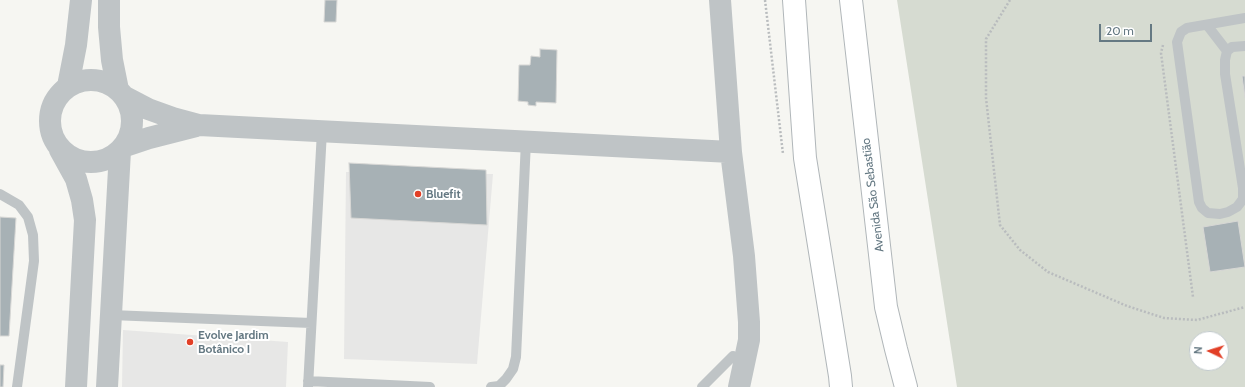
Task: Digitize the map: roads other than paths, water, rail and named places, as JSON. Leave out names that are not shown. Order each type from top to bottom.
[{"type":"main road","points":[[794,0],[805,158],[841,387]]},
{"type":"main road","name":"Avenida São Sebastião","points":[[851,0],[886,307],[906,387]]},
{"type":"street","points":[[68,86],[76,45],[81,0]]},
{"type":"street","points":[[107,387],[122,149],[132,130],[132,113],[121,93],[112,54],[109,27],[109,0]]},
{"type":"street","points":[[720,0],[731,152],[744,256],[749,322],[749,340],[740,387]]},
{"type":"street","points":[[76,387],[85,220],[82,200],[76,179],[51,134],[49,116],[55,99],[68,86],[80,80],[94,80],[107,83],[148,109],[199,125],[731,152]]},
{"type":"street","points":[[60,150],[74,160],[90,164],[106,161],[122,149],[149,138],[199,125]]},
{"type":"lane","points":[[1245,18],[1187,28],[1181,32],[1177,42],[1199,202],[1202,208],[1208,213],[1220,214],[1228,212],[1238,207],[1243,199],[1243,188],[1225,60],[1227,51],[1232,47],[1245,46]]},
{"type":"lane","points":[[1207,24],[1227,51]]},
{"type":"lane","points":[[322,131],[308,384],[430,387]]},
{"type":"lane","points":[[491,387],[498,386],[506,379],[513,369],[516,357],[526,141]]},
{"type":"lane","points":[[0,194],[19,205],[28,217],[33,236],[34,261],[17,387]]},
{"type":"lane","points":[[111,315],[311,323]]},
{"type":"lane","points":[[702,387],[733,356]]},
{"type":"place","name":"Bluefit","points":[[418,194]]},
{"type":"place","name":"Evolve Jardim Botânico I","points":[[190,342]]}]
